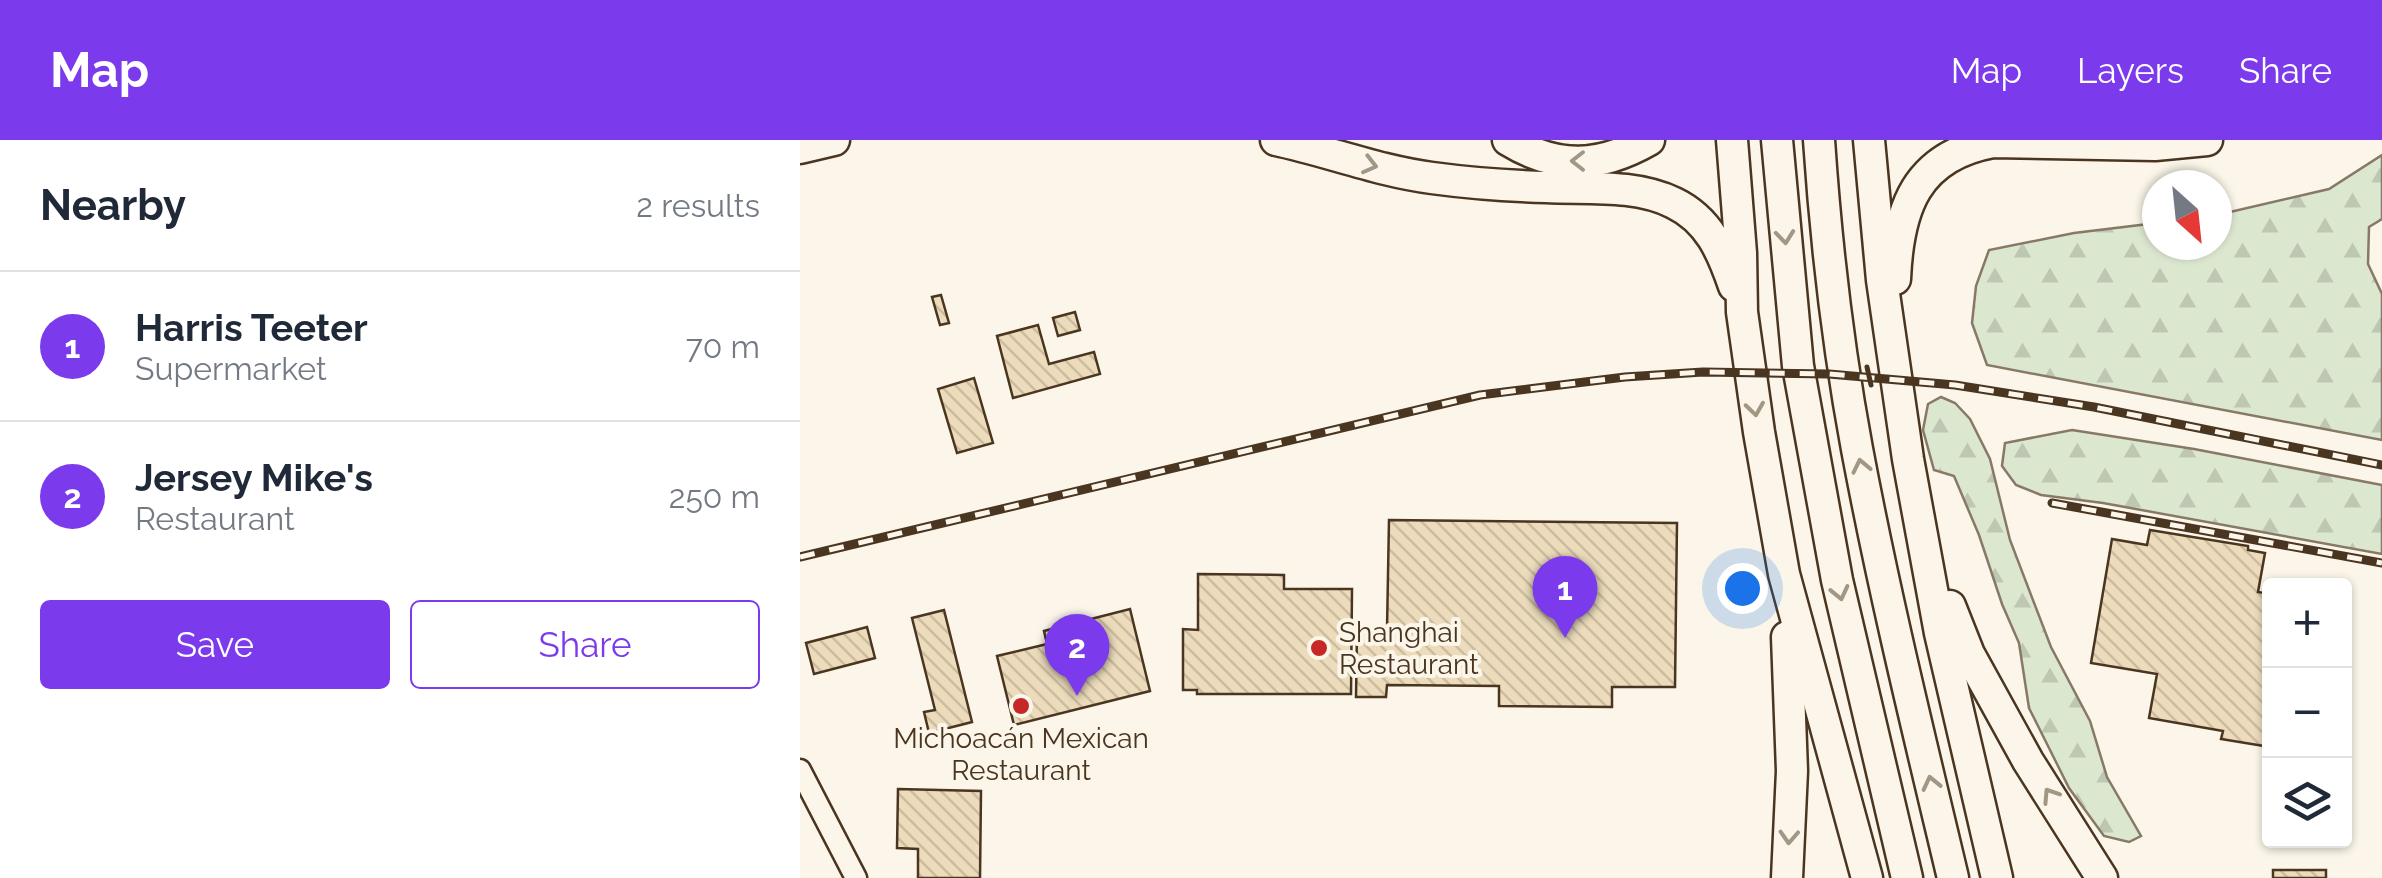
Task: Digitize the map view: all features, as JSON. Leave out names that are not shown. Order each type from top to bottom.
[{"type":"highway","points":[[800,148],[834,140]]},
{"type":"highway","points":[[1276,140],[1428,178],[1624,190],[1660,197],[1707,226],[1724,259],[1742,312]]},
{"type":"highway","points":[[1508,140],[1538,156],[1570,162],[1619,156],[1649,140]]},
{"type":"highway","points":[[1732,140],[1742,312],[1784,574],[1867,878]]},
{"type":"highway","points":[[1777,140],[1798,366],[1838,580],[1907,878]]},
{"type":"highway","points":[[1819,140],[1840,345],[1857,448],[1953,878]]},
{"type":"highway","points":[[1869,140],[1882,280],[1908,459],[1940,633],[1997,878]]},
{"type":"highway","points":[[1894,354],[1896,248],[1902,220],[1920,181],[1951,155],[1993,142],[2155,145],[2207,140]]},
{"type":"highway","points":[[1922,530],[1969,654],[2028,761],[2102,878]]},
{"type":"highway","points":[[1784,574],[1792,745],[1787,878]]},
{"type":"street","points":[[800,770],[856,878]]},
{"type":"green space","points":[[2382,155],[2382,219],[2369,227],[2368,264],[2382,294],[2382,440],[1987,365],[1972,323],[1976,286],[1989,250],[2142,225],[2142,260],[2232,260],[2232,212],[2329,189]]},
{"type":"green space","points":[[1941,397],[1955,403],[1970,419],[1990,459],[2010,540],[2051,647],[2090,721],[2107,777],[2141,836],[2129,842],[2104,836],[2069,788],[2029,708],[2019,643],[1979,535],[1954,476],[1934,470],[1923,430],[1928,404]]},
{"type":"green space","points":[[2072,430],[2382,485],[2382,554],[2041,495],[2016,485],[2002,466],[2005,443]]},
{"type":"building","points":[[941,295],[949,323],[940,325],[932,297]]},
{"type":"building","points":[[1075,312],[1080,330],[1058,336],[1053,318]]},
{"type":"building","points":[[1038,325],[1049,364],[1094,352],[1100,374],[1013,398],[997,336]]},
{"type":"building","points":[[974,378],[993,443],[957,453],[938,389]]},
{"type":"building","points":[[1389,520],[1677,523],[1675,687],[1612,687],[1612,707],[1499,706],[1499,686],[1387,685],[1386,697],[1356,697],[1357,630],[1387,630]]},
{"type":"building","points":[[2150,530],[2248,546],[2248,550],[2265,553],[2258,592],[2262,593],[2262,746],[2221,739],[2223,731],[2149,718],[2157,674],[2091,663],[2112,539],[2147,545]]},
{"type":"building","points":[[1198,574],[1284,575],[1284,589],[1352,589],[1351,694],[1197,694],[1197,690],[1183,690],[1183,629],[1198,630]]},
{"type":"building","points":[[1130,609],[1150,691],[1014,725],[997,656],[1047,644],[1044,631]]},
{"type":"building","points":[[944,610],[972,722],[929,733],[924,712],[935,710],[912,618]]},
{"type":"building","points":[[867,627],[875,658],[814,674],[806,643]]},
{"type":"building","points":[[898,789],[981,791],[980,878],[918,878],[918,849],[897,848]]},
{"type":"building","points":[[2273,870],[2326,870],[2326,878],[2273,878]]},
{"type":"railway","points":[[800,557],[1480,395],[1625,377],[1703,372],[1829,374],[1955,385],[2094,407],[2382,465]]},
{"type":"railway","points":[[2052,503],[2382,563]]},
{"type":"wall","points":[[1867,367],[1871,385]]},
{"type":"place","name":"Harris Teeter","points":[[1565,638]]},
{"type":"place","name":"Shanghai Restaurant","points":[[1319,648]]},
{"type":"place","name":"Jersey Mike's","points":[[1077,696]]},
{"type":"place","name":"Michoacán Mexican Restaurant","points":[[1021,706]]}]
